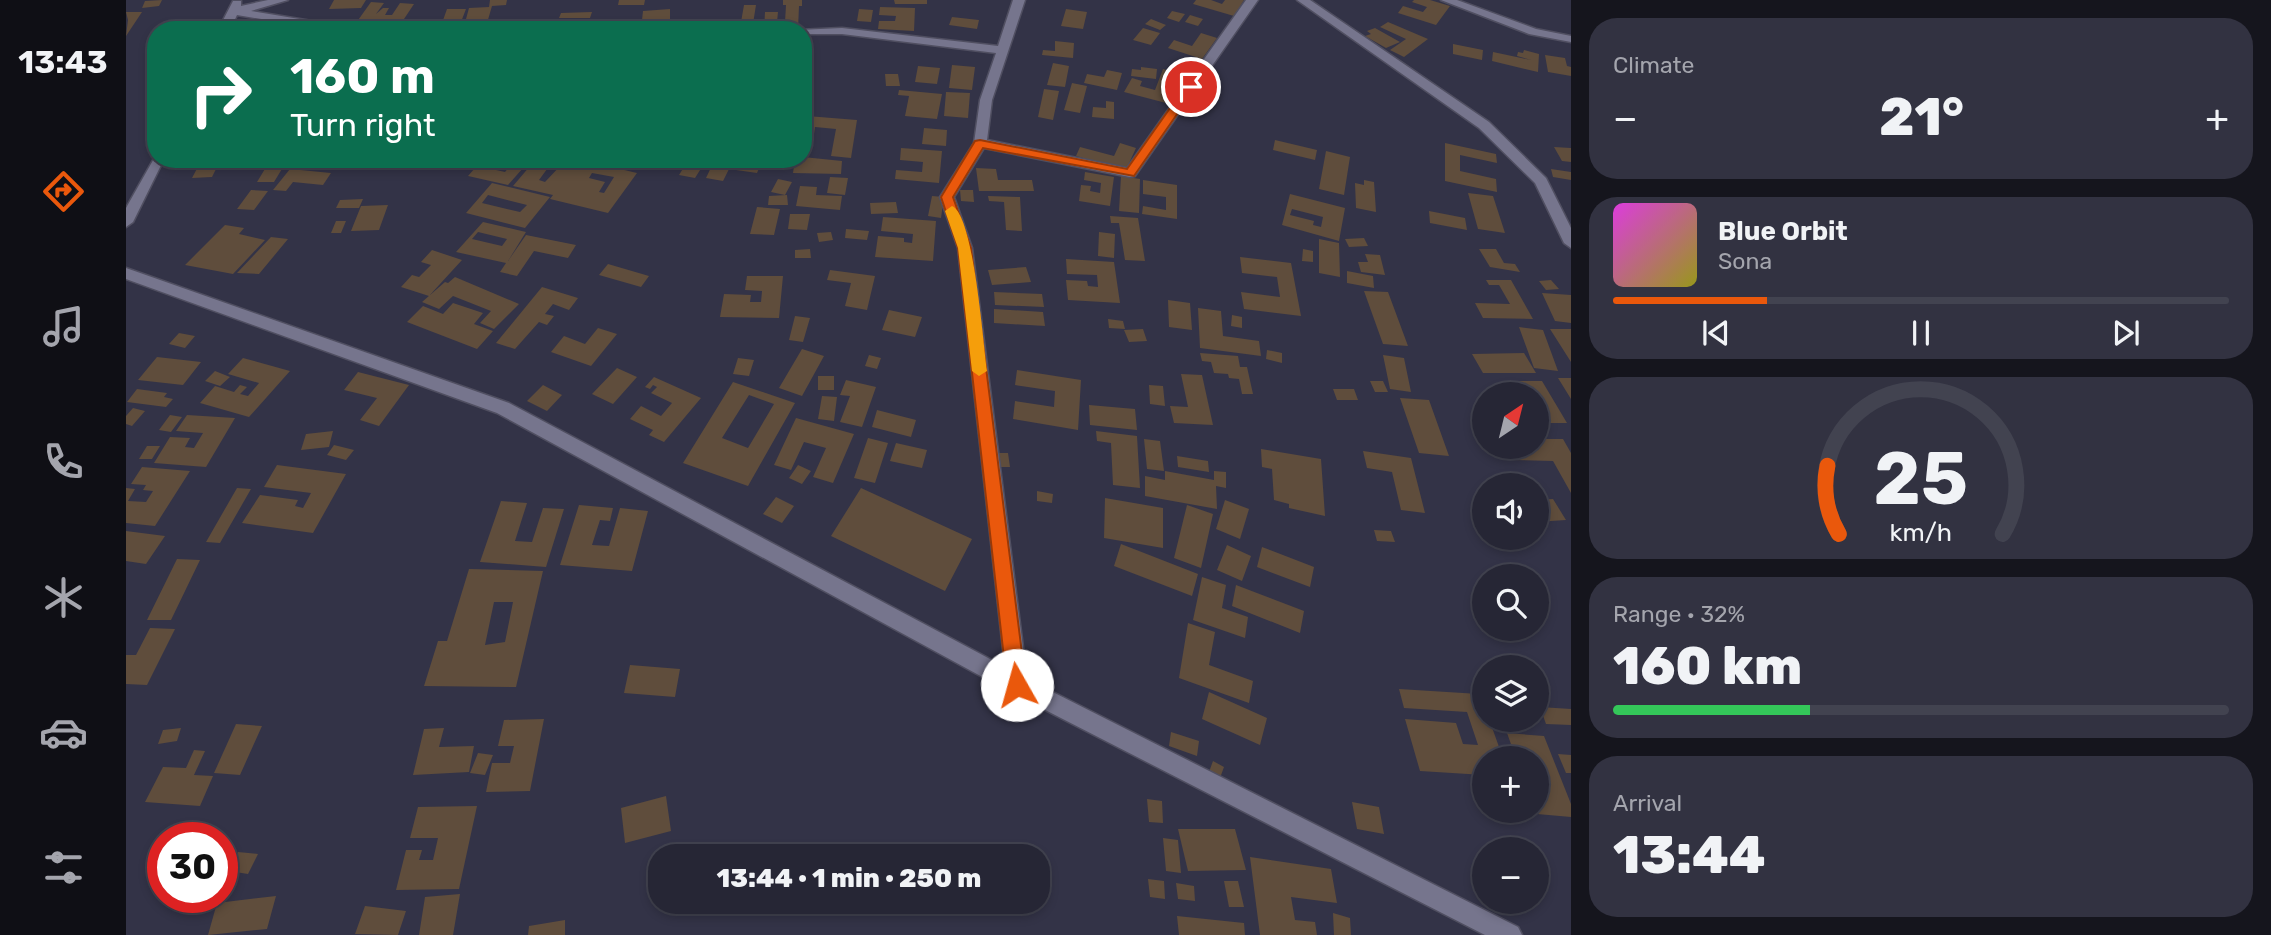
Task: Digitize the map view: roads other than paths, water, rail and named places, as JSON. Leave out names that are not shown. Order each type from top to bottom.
[{"type":"street","points":[[236,5],[282,0]]},
{"type":"street","points":[[1017,685],[965,248],[947,197],[980,143],[986,100],[1019,0]]},
{"type":"street","points":[[980,143],[1130,173],[1252,0]]},
{"type":"street","points":[[1303,0],[1484,125],[1541,181],[1571,243]]},
{"type":"street","points":[[1447,0],[1533,32],[1571,39]]},
{"type":"street","points":[[228,21],[236,5]]},
{"type":"street","points":[[236,5],[308,21]]},
{"type":"street","points":[[812,31],[842,30],[1002,50]]},
{"type":"street","points":[[126,222],[153,168]]},
{"type":"street","points":[[126,273],[503,408],[1017,685],[1510,935]]}]
